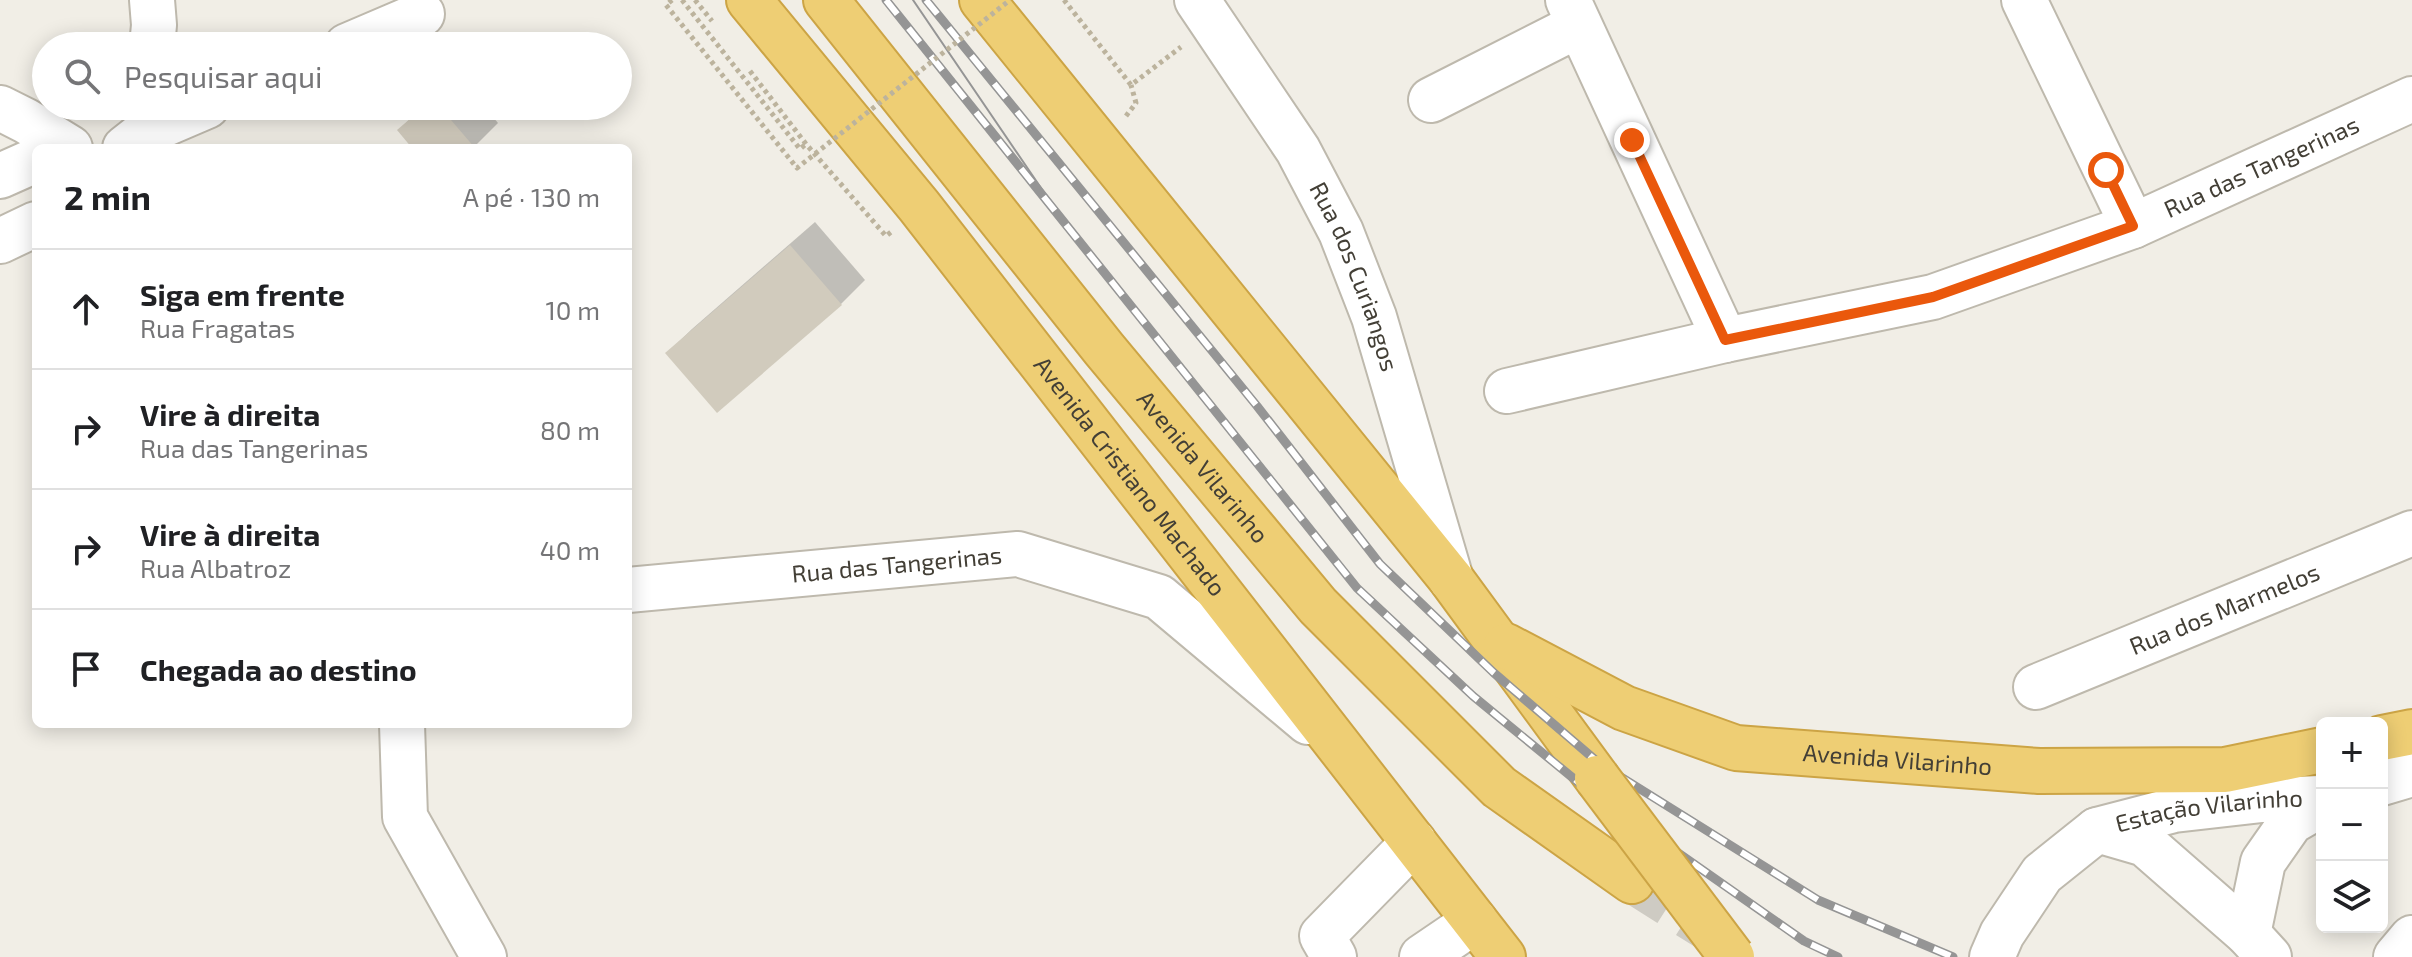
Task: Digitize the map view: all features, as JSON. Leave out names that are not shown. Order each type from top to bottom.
[{"type":"highway","name":"Avenida Cristiano Machado","points":[[749,0],[919,206],[1503,957]]},
{"type":"highway","name":"Avenida Vilarinho","points":[[826,0],[1104,349],[1318,606],[1499,787],[1632,881]]},
{"type":"highway","points":[[982,0],[1451,579],[1732,957]]},
{"type":"highway","name":"Avenida Vilarinho","points":[[1495,640],[1624,708],[1736,748],[2039,771],[2225,770],[2316,751]]},
{"type":"highway","points":[[2388,737],[2412,732]]},
{"type":"street","points":[[152,0],[153,32]]},
{"type":"street","points":[[2024,0],[2133,226]]},
{"type":"street","name":"Rua dos Curiangos","points":[[1205,12],[1298,150],[1341,232],[1374,317],[1451,579]]},
{"type":"street","points":[[1431,100],[1574,12],[1725,340]]},
{"type":"street","points":[[380,32],[422,14]]},
{"type":"street","name":"Rua das Tangerinas","points":[[1507,391],[1725,340],[1933,297],[2133,226],[2412,99]]},
{"type":"street","points":[[0,108],[58,144]]},
{"type":"street","points":[[138,129],[165,120]]},
{"type":"street","points":[[0,176],[32,164]]},
{"type":"street","points":[[0,241],[32,226]]},
{"type":"street","name":"Rua dos Marmelos","points":[[2036,687],[2412,533]]},
{"type":"street","name":"Rua das Tangerinas","points":[[632,590],[1018,554],[1159,597],[1345,753]]},
{"type":"street","points":[[402,728],[405,817],[484,957]]},
{"type":"street","points":[[2388,781],[2412,774]]},
{"type":"street","name":"Estação Vilarinho","points":[[1992,957],[2002,934],[2042,874],[2097,830],[2174,810],[2262,800],[2316,798]]},
{"type":"street","name":"Estação Vilarinho","points":[[2258,945],[2263,862],[2291,822],[2316,807]]},
{"type":"street","name":"Estação Vilarinho","points":[[2097,830],[2145,844],[2258,945]]},
{"type":"street","points":[[1328,946],[1414,842]]},
{"type":"street","points":[[1422,957],[1475,921]]},
{"type":"street","points":[[2396,957],[2412,938]]},
{"type":"path","points":[[672,0],[666,5],[797,168],[1010,0]]},
{"type":"path","points":[[682,0],[800,149],[806,144]]},
{"type":"path","points":[[1064,0],[1131,85],[1205,12]]},
{"type":"building","points":[[409,120],[451,120],[472,144],[409,144],[397,130]]},
{"type":"building","points":[[790,245],[842,305],[717,413],[665,353]]},
{"type":"tunnel","points":[[1632,881],[1711,931]]},
{"type":"tram line","points":[[913,0],[1056,210]]},
{"type":"railway","points":[[886,0],[1357,588],[1473,696],[1584,787],[1804,941],[1838,957]]},
{"type":"railway","points":[[926,0],[1257,406],[1380,564],[1494,673],[1600,764],[1818,900],[1953,957]]},
{"type":"route","points":[[1632,140],[1725,340],[1933,297],[2133,226],[2106,170]]}]
